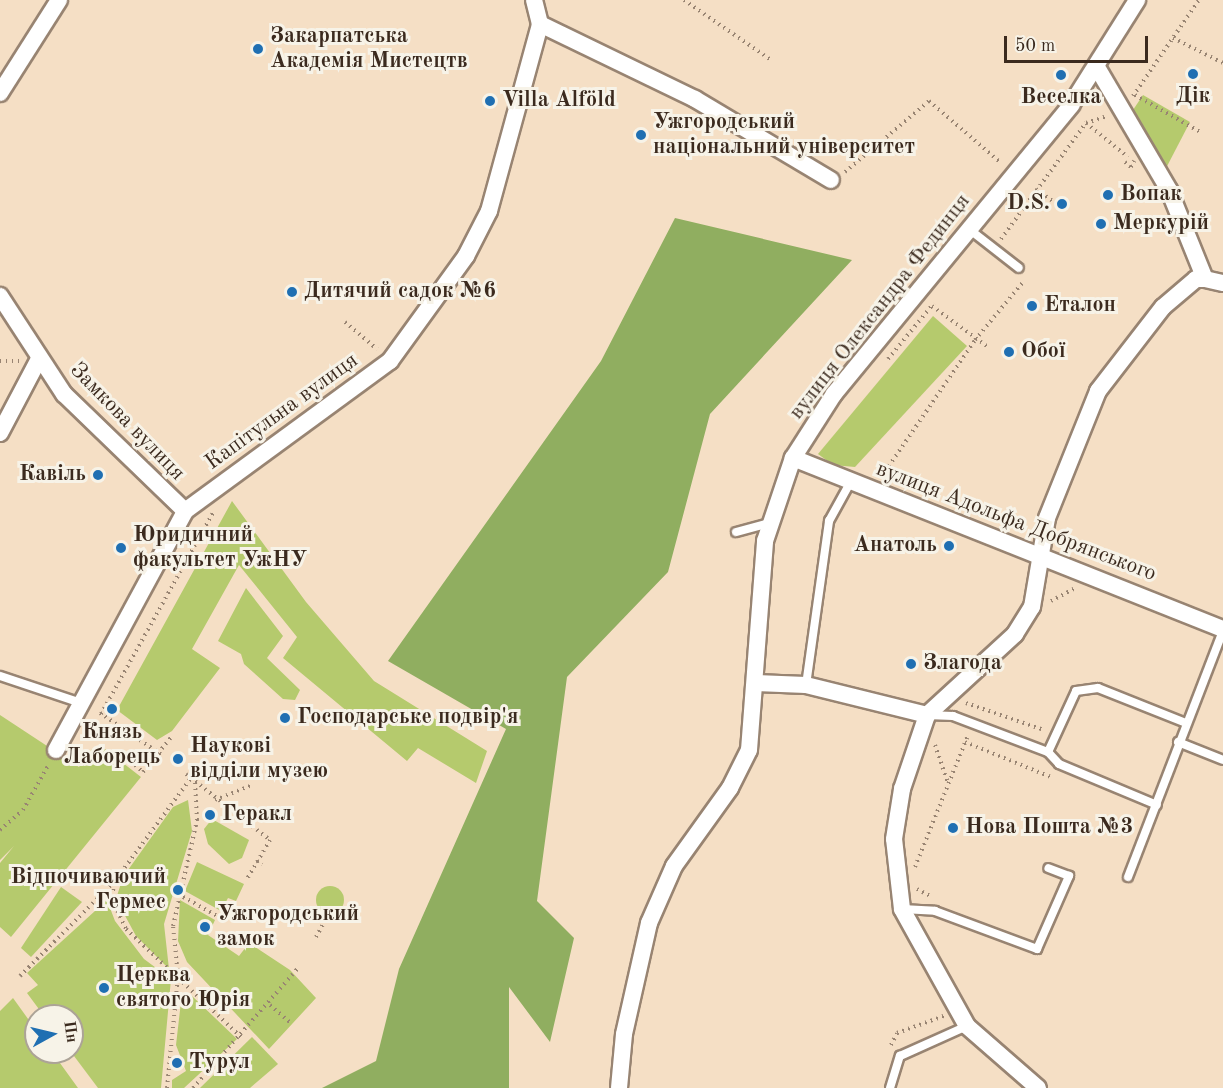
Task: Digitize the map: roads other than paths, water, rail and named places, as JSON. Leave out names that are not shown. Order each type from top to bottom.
[{"type":"street","points":[[0,93],[59,0]]},
{"type":"street","name":"Капітульна вулиця","points":[[56,750],[185,512],[236,469],[345,399],[390,361],[428,314],[489,211],[540,24],[534,0]]},
{"type":"street","name":"вулиця Олександра Фединця","points":[[619,1088],[624,1034],[649,923],[674,866],[741,770],[748,750],[769,523],[793,458],[834,394],[1098,69],[1137,0]]},
{"type":"street","points":[[540,24],[695,99],[831,180]]},
{"type":"street","points":[[1098,69],[1174,200],[1205,279]]},
{"type":"street","points":[[1038,1088],[967,1026],[902,909],[894,839],[902,789],[927,715],[1015,634],[1032,607],[1045,554],[1047,518],[1098,391],[1162,307],[1196,279],[1223,283]]},
{"type":"street","name":"Замкова вулиця","points":[[0,296],[38,362],[89,422],[185,512]]},
{"type":"street","name":"Замкова вулиця","points":[[0,433],[38,362]]},
{"type":"street","name":"вулиця Адольфа Добрянського","points":[[793,458],[850,483],[1045,554],[1223,630]]},
{"type":"street","points":[[756,683],[806,685],[927,715]]},
{"type":"lane","points":[[969,229],[1019,268]]},
{"type":"lane","points":[[806,685],[828,521],[850,483]]},
{"type":"lane","points":[[736,532],[769,523]]},
{"type":"lane","points":[[1128,877],[1223,630]]},
{"type":"lane","points":[[0,676],[80,707]]},
{"type":"lane","points":[[1048,752],[1076,691],[1098,688],[1186,723]]},
{"type":"lane","points":[[927,715],[973,723],[1048,752],[1059,764],[1157,805]]},
{"type":"lane","points":[[1178,742],[1223,760]]},
{"type":"lane","points":[[902,909],[935,911],[1037,950],[1069,876],[1048,868]]},
{"type":"lane","points":[[890,1088],[900,1056],[967,1026]]},
{"type":"place","name":"Закарпатська Академія Мистецтв","points":[[258,49]]},
{"type":"place","name":"Дік","points":[[1193,74]]},
{"type":"place","name":"Веселка","points":[[1061,75]]},
{"type":"place","name":"Villa Alföld","points":[[490,101]]},
{"type":"place","name":"Ужгородський національний університет","points":[[641,135]]},
{"type":"place","name":"Вопак","points":[[1108,195]]},
{"type":"place","name":"D.S.","points":[[1062,204]]},
{"type":"place","name":"Меркурій","points":[[1101,224]]},
{"type":"place","name":"Дитячий садок №6","points":[[292,292]]},
{"type":"place","name":"Еталон","points":[[1032,306]]},
{"type":"place","name":"Обої","points":[[1009,352]]},
{"type":"place","name":"Кавіль","points":[[98,475]]},
{"type":"place","name":"Анатоль","points":[[949,546]]},
{"type":"place","name":"Юридичний факультет УжНУ","points":[[121,548]]},
{"type":"place","name":"Злагода","points":[[911,664]]},
{"type":"place","name":"Князь Лаборець","points":[[112,709]]},
{"type":"place","name":"Господарське подвір'я","points":[[285,718]]},
{"type":"place","name":"Наукові відділи музею","points":[[178,759]]},
{"type":"place","name":"Геракл","points":[[210,815]]},
{"type":"place","name":"Нова Пошта №3","points":[[953,828]]},
{"type":"place","name":"Відпочиваючий Гермес","points":[[178,890]]},
{"type":"place","name":"Ужгородський замок","points":[[205,927]]},
{"type":"place","name":"Церква святого Юрія","points":[[104,988]]},
{"type":"place","name":"Турул","points":[[177,1063]]}]
